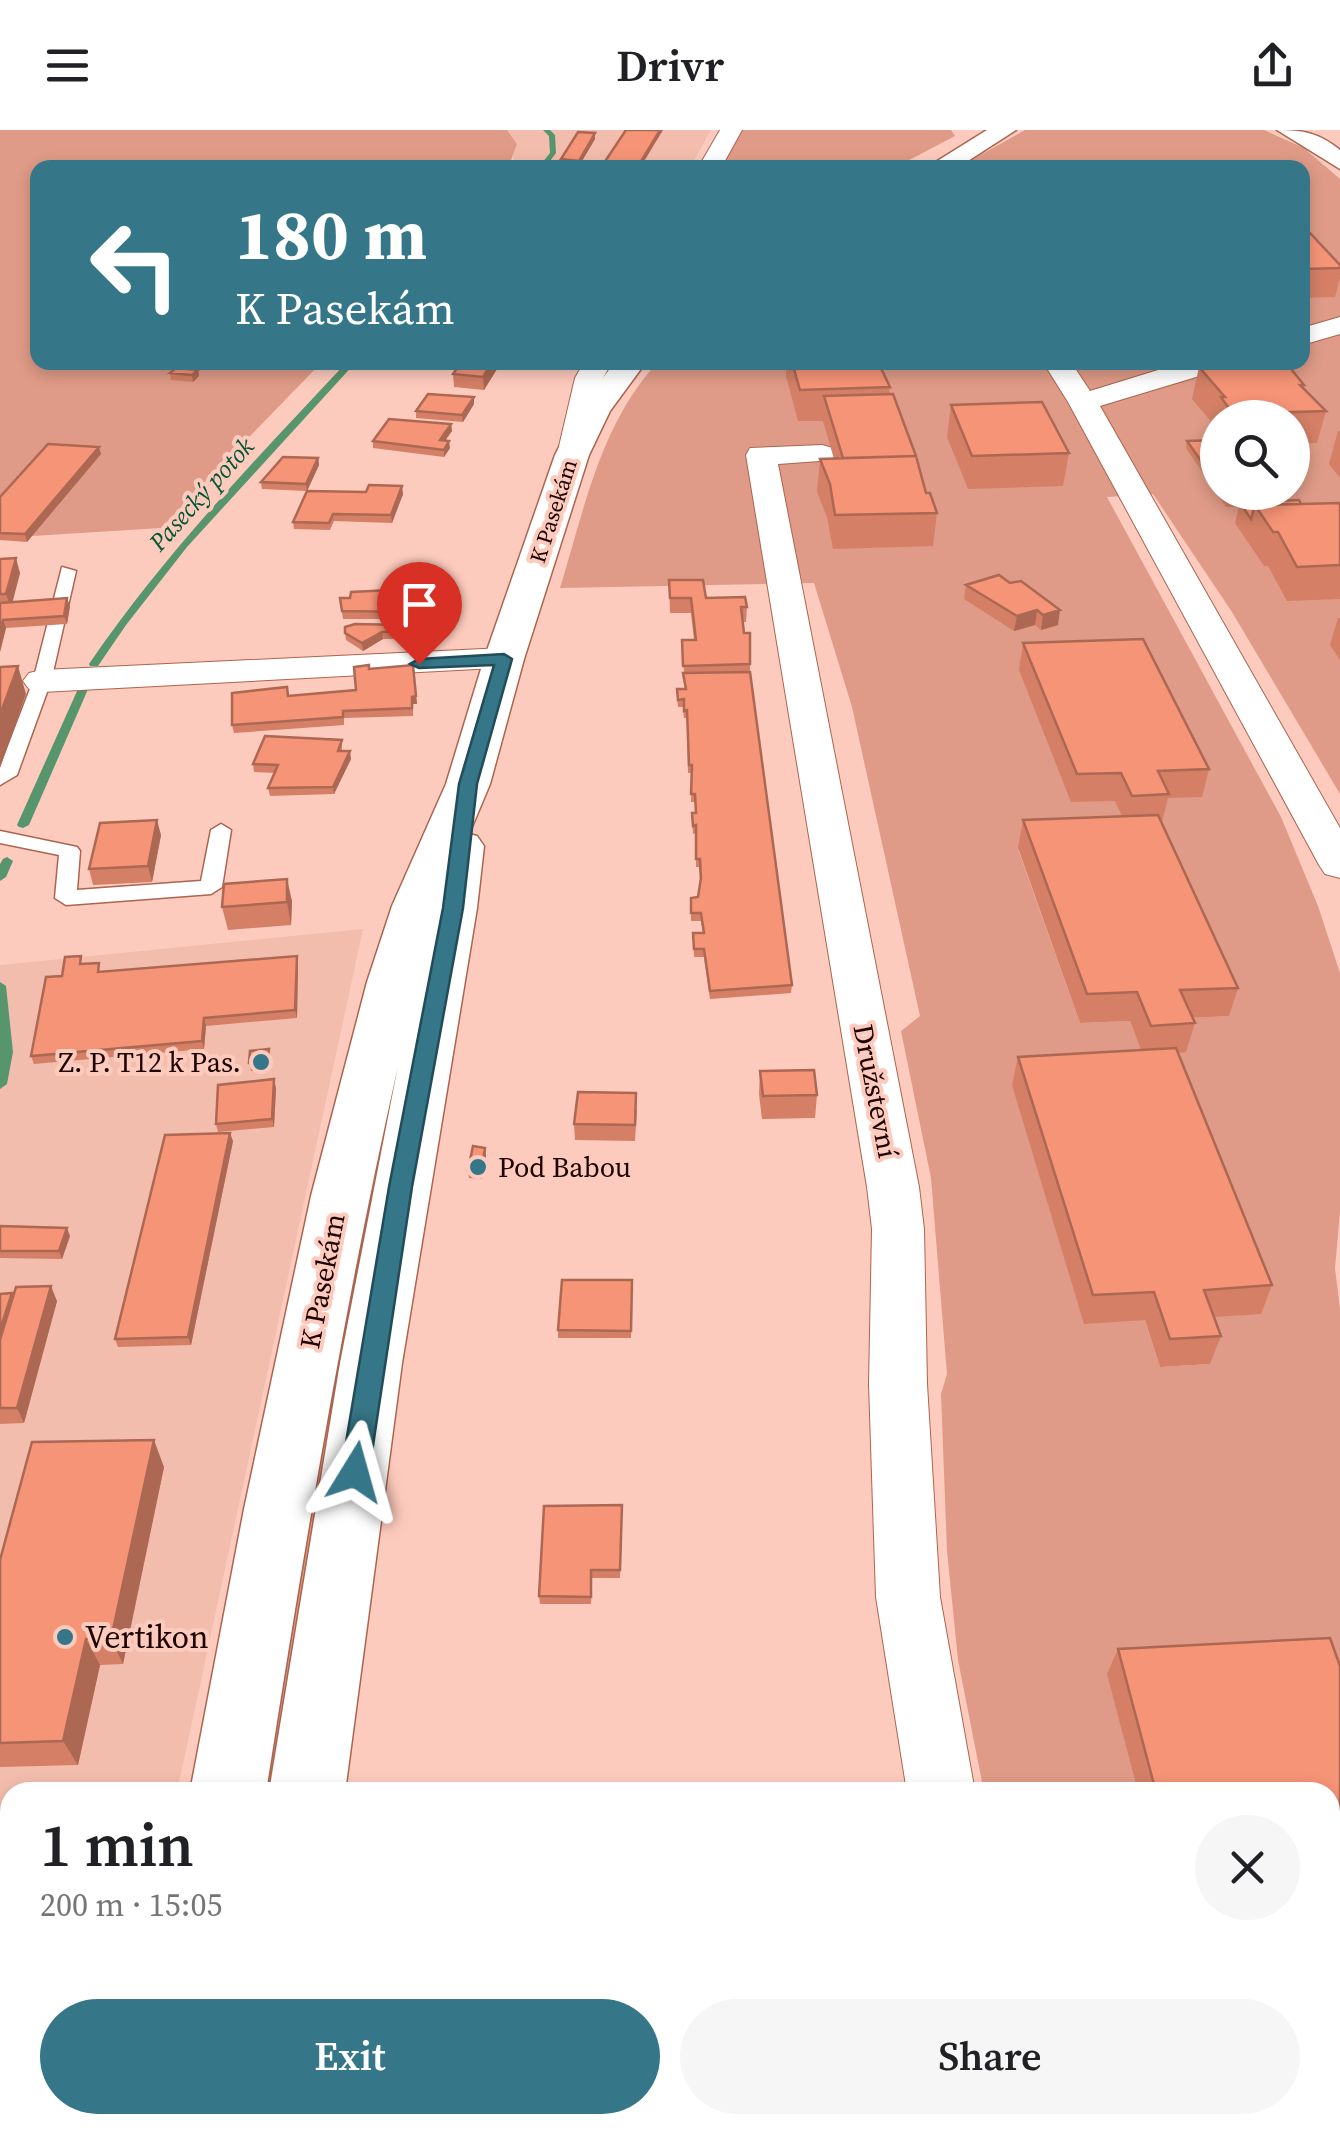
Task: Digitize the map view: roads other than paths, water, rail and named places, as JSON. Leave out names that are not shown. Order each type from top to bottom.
[{"type":"street","points":[[714,160],[731,130]]},
{"type":"street","points":[[952,160],[1004,130]]},
{"type":"street","points":[[1289,130],[1318,144],[1340,162]]},
{"type":"street","points":[[1310,334],[1340,325]]},
{"type":"street","name":"K Pasekám","points":[[230,1782],[276,1509],[358,1113],[416,906],[468,784],[504,659],[572,455],[594,370]]},
{"type":"street","points":[[572,455],[596,410],[625,370]]},
{"type":"street","points":[[1062,370],[1340,865]]},
{"type":"street","points":[[1083,402],[1189,370]]},
{"type":"street","name":"Družstevní","points":[[822,454],[760,455],[894,1187],[909,1610],[939,1782]]},
{"type":"street","points":[[42,681],[504,659]]},
{"type":"street","name":"K Pasekám","points":[[308,1782],[371,1363],[453,908],[468,784]]},
{"type":"lane","points":[[0,779],[7,776],[42,681],[68,571]]},
{"type":"lane","points":[[0,838],[70,851],[66,898],[211,887],[221,830]]},
{"type":"waterway","name":"Pasecký potok","points":[[546,130],[552,135],[553,153],[547,160]]},
{"type":"waterway","name":"Pasecký potok","points":[[94,664],[183,545],[344,370]]},
{"type":"waterway","name":"Pasecký potok","points":[[23,825],[87,680]]},
{"type":"waterway","name":"Pasecký potok","points":[[0,877],[7,861]]},
{"type":"waterway","name":"Pasecký potok","points":[[0,986],[6,1052],[0,1084]]},
{"type":"place","name":"Z. P. T12 k Pas.","points":[[261,1062]]},
{"type":"place","name":"Pod Babou","points":[[478,1167]]},
{"type":"place","name":"Vertikon","points":[[65,1637]]}]
